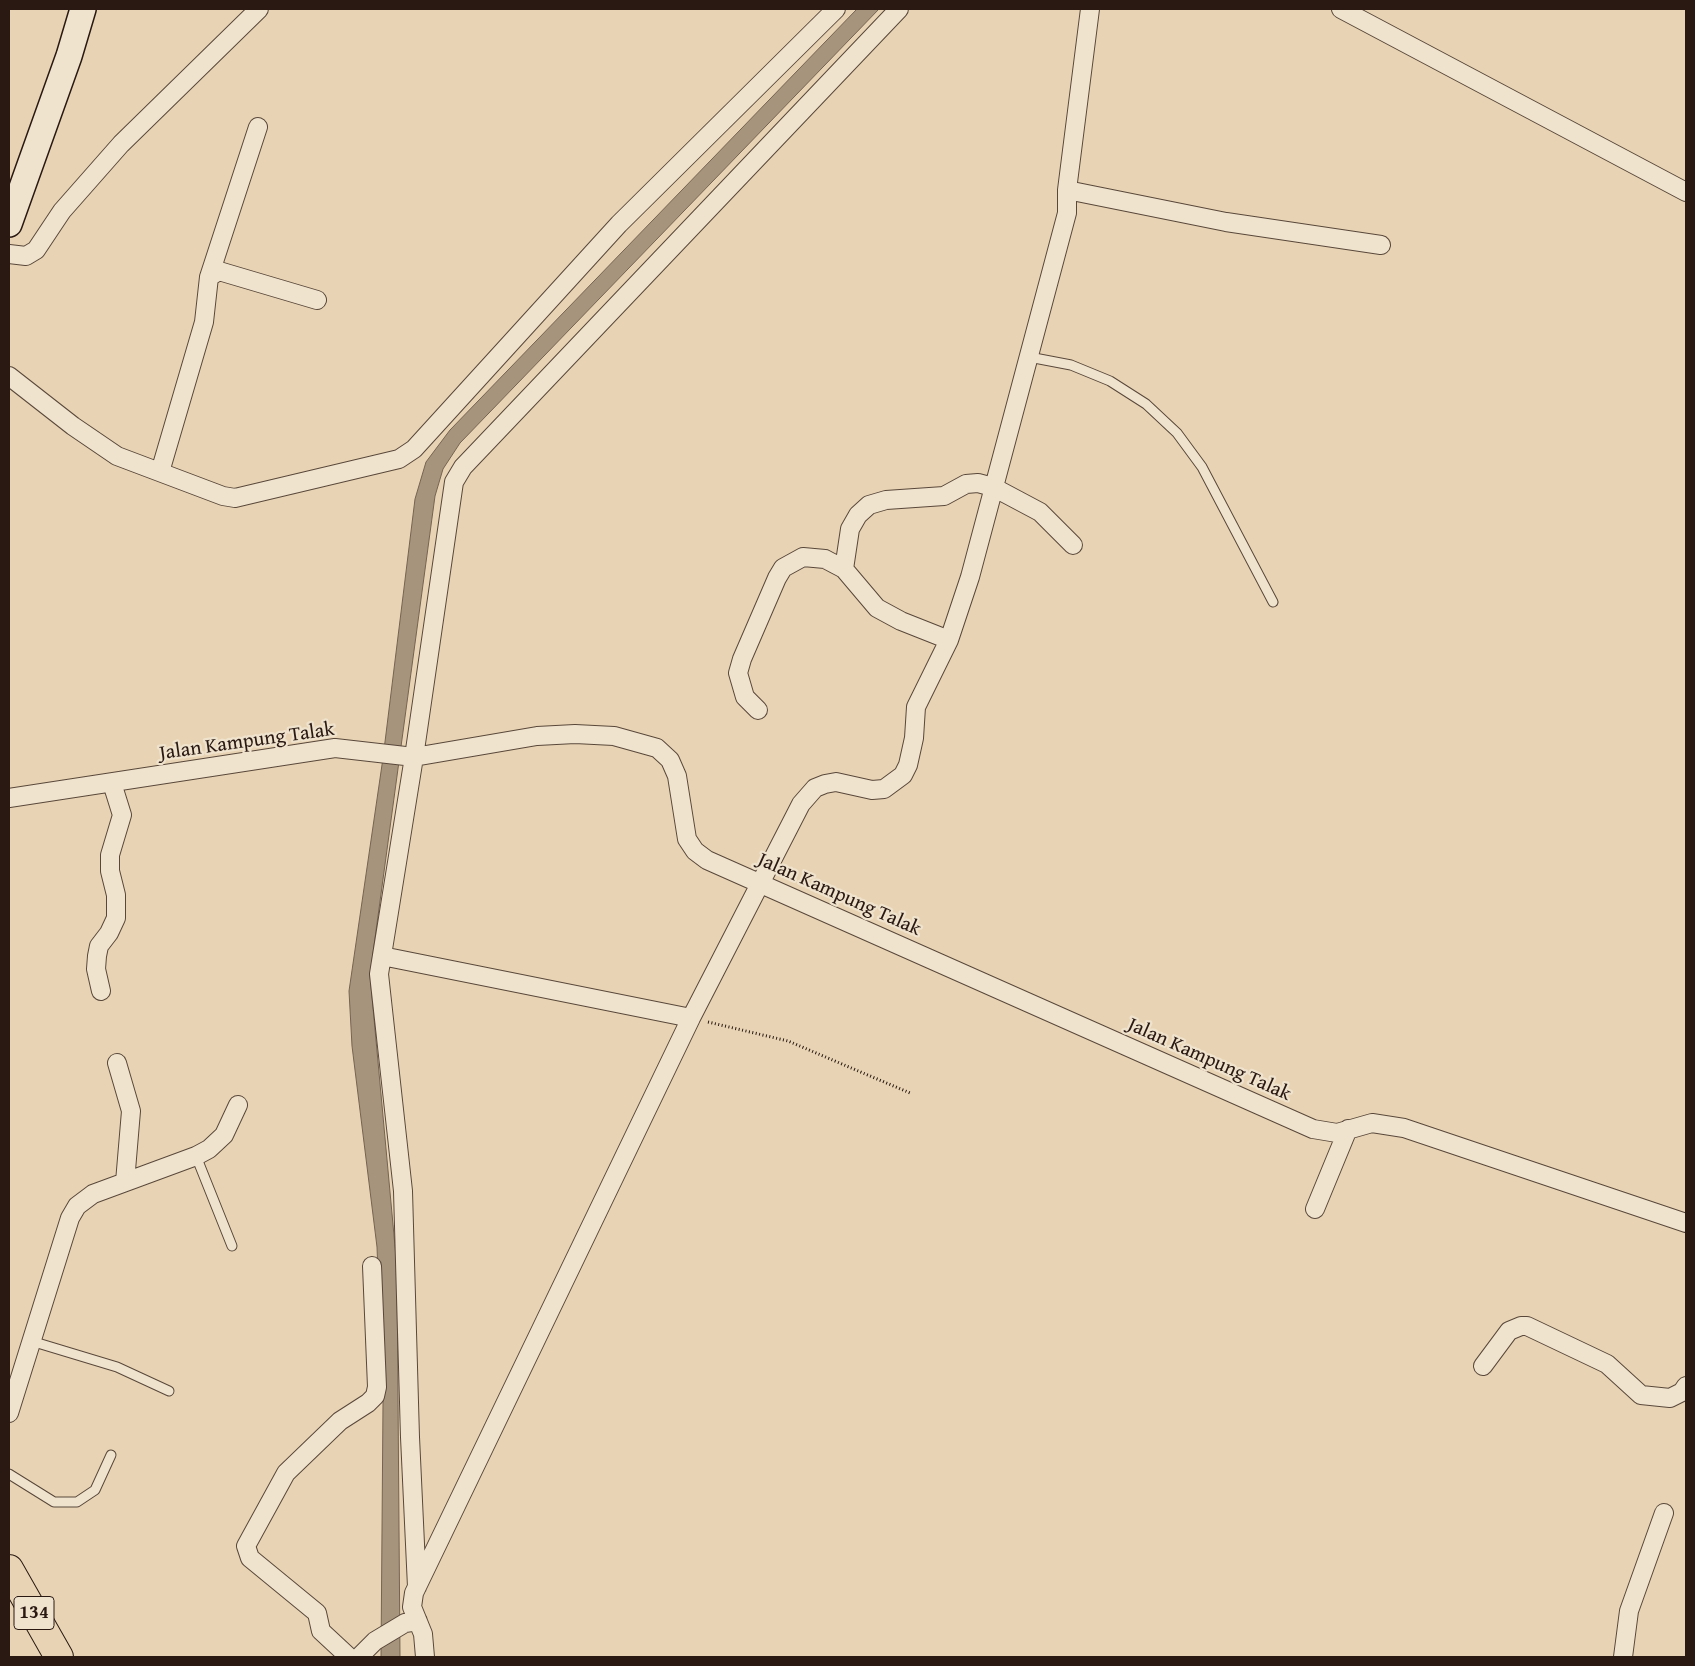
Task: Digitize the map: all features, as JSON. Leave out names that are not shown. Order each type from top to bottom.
[{"type":"main road","name":"134","points":[[9,1569],[59,1657]]},
{"type":"street","points":[[9,224],[69,56],[83,9]]},
{"type":"street","points":[[9,254],[26,256],[36,250],[62,211],[121,144],[259,9]]},
{"type":"street","points":[[9,376],[73,426],[117,456],[222,496],[235,498],[394,461],[409,454],[619,224],[836,9]]},
{"type":"street","points":[[417,1588],[410,1437],[403,1191],[380,974],[409,756],[453,487],[459,471],[899,9]]},
{"type":"street","points":[[425,1657],[423,1634],[411,1622],[412,1600],[417,1588],[691,1018],[801,804],[815,788],[836,782],[872,790],[884,788],[894,783],[903,775],[908,765],[914,738],[916,707],[949,640],[970,577],[1067,213],[1067,190],[1090,9]]},
{"type":"street","points":[[1341,9],[1686,192]]},
{"type":"street","points":[[160,472],[204,322],[209,277],[258,127]]},
{"type":"street","points":[[1067,190],[1226,222],[1381,245]]},
{"type":"street","points":[[209,277],[219,271],[317,300]]},
{"type":"street","points":[[844,569],[850,529],[858,515],[869,505],[886,500],[944,496],[972,482],[993,487],[1040,512],[1073,545]]},
{"type":"street","points":[[758,710],[745,697],[738,673],[742,658],[783,568],[803,557],[825,558],[844,569],[877,608],[901,621],[949,640]]},
{"type":"street","name":"Jalan Kampung Talak","points":[[9,798],[335,748],[409,756],[536,736],[575,734],[614,736],[649,745],[664,753],[674,767],[685,831],[695,851],[707,860],[1313,1129],[1337,1133],[1372,1123],[1404,1128],[1686,1223]]},
{"type":"street","points":[[101,991],[96,969],[97,956],[99,946],[109,934],[116,918],[116,895],[110,871],[110,855],[122,815],[112,783]]},
{"type":"street","points":[[382,956],[691,1018]]},
{"type":"street","points":[[117,1063],[131,1111],[125,1182]]},
{"type":"street","points":[[9,1413],[73,1212],[87,1197],[196,1156],[220,1140],[238,1105]]},
{"type":"street","points":[[1315,1209],[1348,1129]]},
{"type":"street","points":[[349,1657],[321,1630],[317,1614],[250,1558],[246,1546],[286,1473],[340,1421],[368,1403],[375,1396],[377,1387],[372,1266]]},
{"type":"street","points":[[1483,1366],[1509,1331],[1521,1326],[1527,1326],[1604,1362],[1641,1395],[1670,1398],[1682,1392],[1686,1386]]},
{"type":"street","points":[[1623,1657],[1629,1611],[1664,1513]]},
{"type":"street","points":[[359,1657],[375,1640],[411,1622]]},
{"type":"lane","points":[[1029,357],[1071,365],[1110,381],[1146,404],[1177,433],[1202,468],[1273,602]]},
{"type":"lane","points":[[196,1156],[232,1246]]},
{"type":"lane","points":[[31,1341],[117,1367],[169,1390]]},
{"type":"lane","points":[[9,1474],[54,1502],[77,1502],[95,1490],[111,1455]]},
{"type":"path","points":[[691,1018],[788,1041],[910,1093]]},
{"type":"shaded area","points":[[857,9],[879,9],[460,443],[443,469],[435,496],[370,975],[397,1268],[400,1657],[381,1657],[383,1403],[377,1247],[352,1046],[349,991],[383,758],[415,499],[426,462],[450,430]]}]
